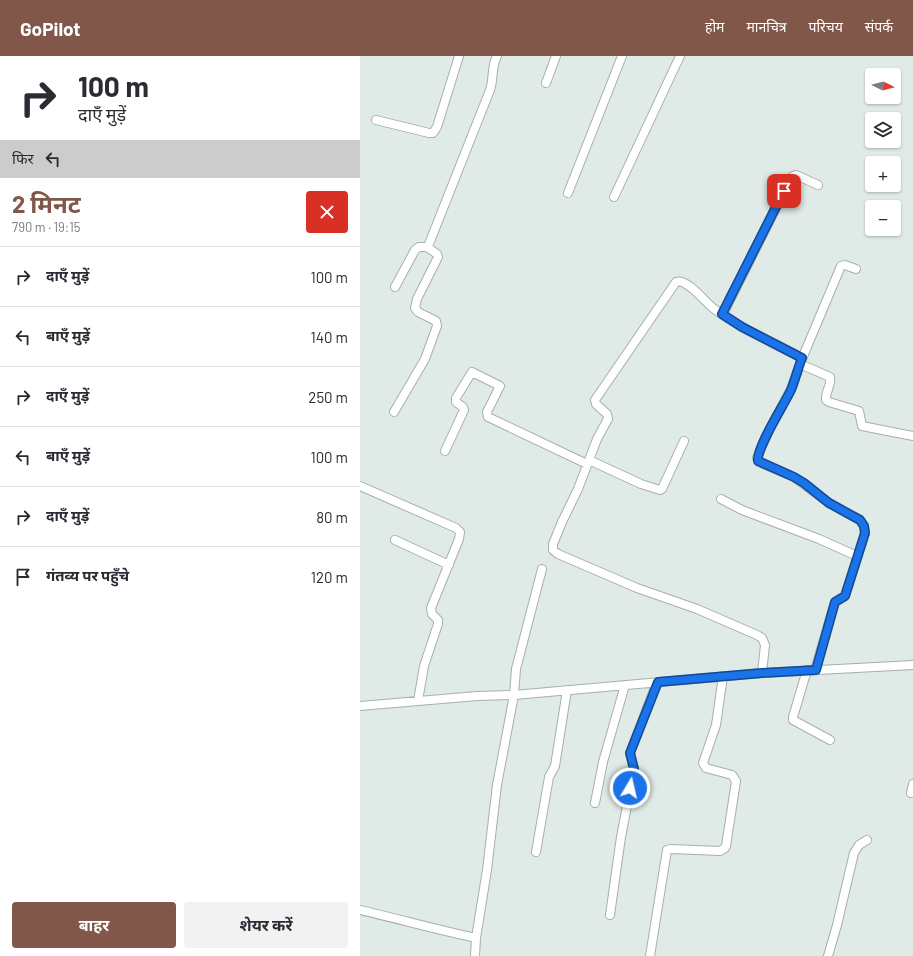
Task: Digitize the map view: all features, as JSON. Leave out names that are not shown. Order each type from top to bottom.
[{"type":"street","points":[[376,120],[433,133],[437,127],[459,56]]},
{"type":"street","points":[[427,247],[490,90],[492,84],[493,64],[497,56]]},
{"type":"street","points":[[546,83],[556,56]]},
{"type":"street","points":[[568,193],[622,56]]},
{"type":"street","points":[[614,197],[680,56]]},
{"type":"street","points":[[722,314],[791,178],[796,175],[818,185]]},
{"type":"street","points":[[394,412],[425,359],[438,326],[436,321],[418,312],[415,308],[421,291],[438,257],[437,254],[427,247],[419,247],[415,250],[395,287]]},
{"type":"street","points":[[816,670],[835,602],[844,597],[865,533],[864,526],[860,520],[829,503],[804,483],[758,461],[758,456],[764,441],[791,389],[801,361],[841,266],[845,265],[856,269]]},
{"type":"street","points":[[762,673],[765,646],[762,638],[757,635],[697,609],[637,588],[558,554],[553,550],[553,544],[562,522],[578,489],[597,438],[608,417],[607,414],[596,404],[596,400],[675,283],[681,281],[700,294],[708,304],[742,327],[830,377],[825,396],[826,400],[859,411],[862,426],[913,436]]},
{"type":"street","points":[[445,451],[464,410],[463,407],[456,402],[456,398],[471,372],[500,386],[487,412],[488,417],[641,484],[660,490],[662,489],[684,441]]},
{"type":"street","points":[[360,486],[459,530],[461,536],[431,608],[432,614],[438,620],[438,624],[424,666],[418,701]]},
{"type":"street","points":[[721,499],[742,510],[818,539],[857,556]]},
{"type":"street","points":[[395,540],[449,565]]},
{"type":"street","points":[[475,956],[476,938],[487,870],[497,785],[514,695],[517,663],[542,569]]},
{"type":"street","points":[[360,706],[477,696],[514,695],[762,673],[913,665]]},
{"type":"street","points":[[806,670],[793,720],[830,740]]},
{"type":"street","points":[[650,956],[667,850],[720,851],[726,846],[736,781],[732,775],[706,768],[703,763],[716,725],[723,676]]},
{"type":"street","points":[[610,915],[621,837],[634,769],[630,753],[658,682]]},
{"type":"street","points":[[594,803],[603,762],[625,685]]},
{"type":"street","points":[[536,852],[549,777],[555,766],[566,690]]},
{"type":"street","points":[[911,793],[913,784]]},
{"type":"street","points":[[828,956],[838,925],[854,853],[859,845],[867,840]]},
{"type":"street","points":[[360,910],[413,922],[444,932],[476,938]]},
{"type":"route","points":[[630,788],[634,769],[630,758],[630,753],[658,682],[816,670],[835,602],[845,596],[863,541],[865,529],[860,520],[824,500],[804,483],[794,477],[758,461],[757,458],[764,441],[791,389],[802,358],[742,327],[722,314],[784,191]]}]
